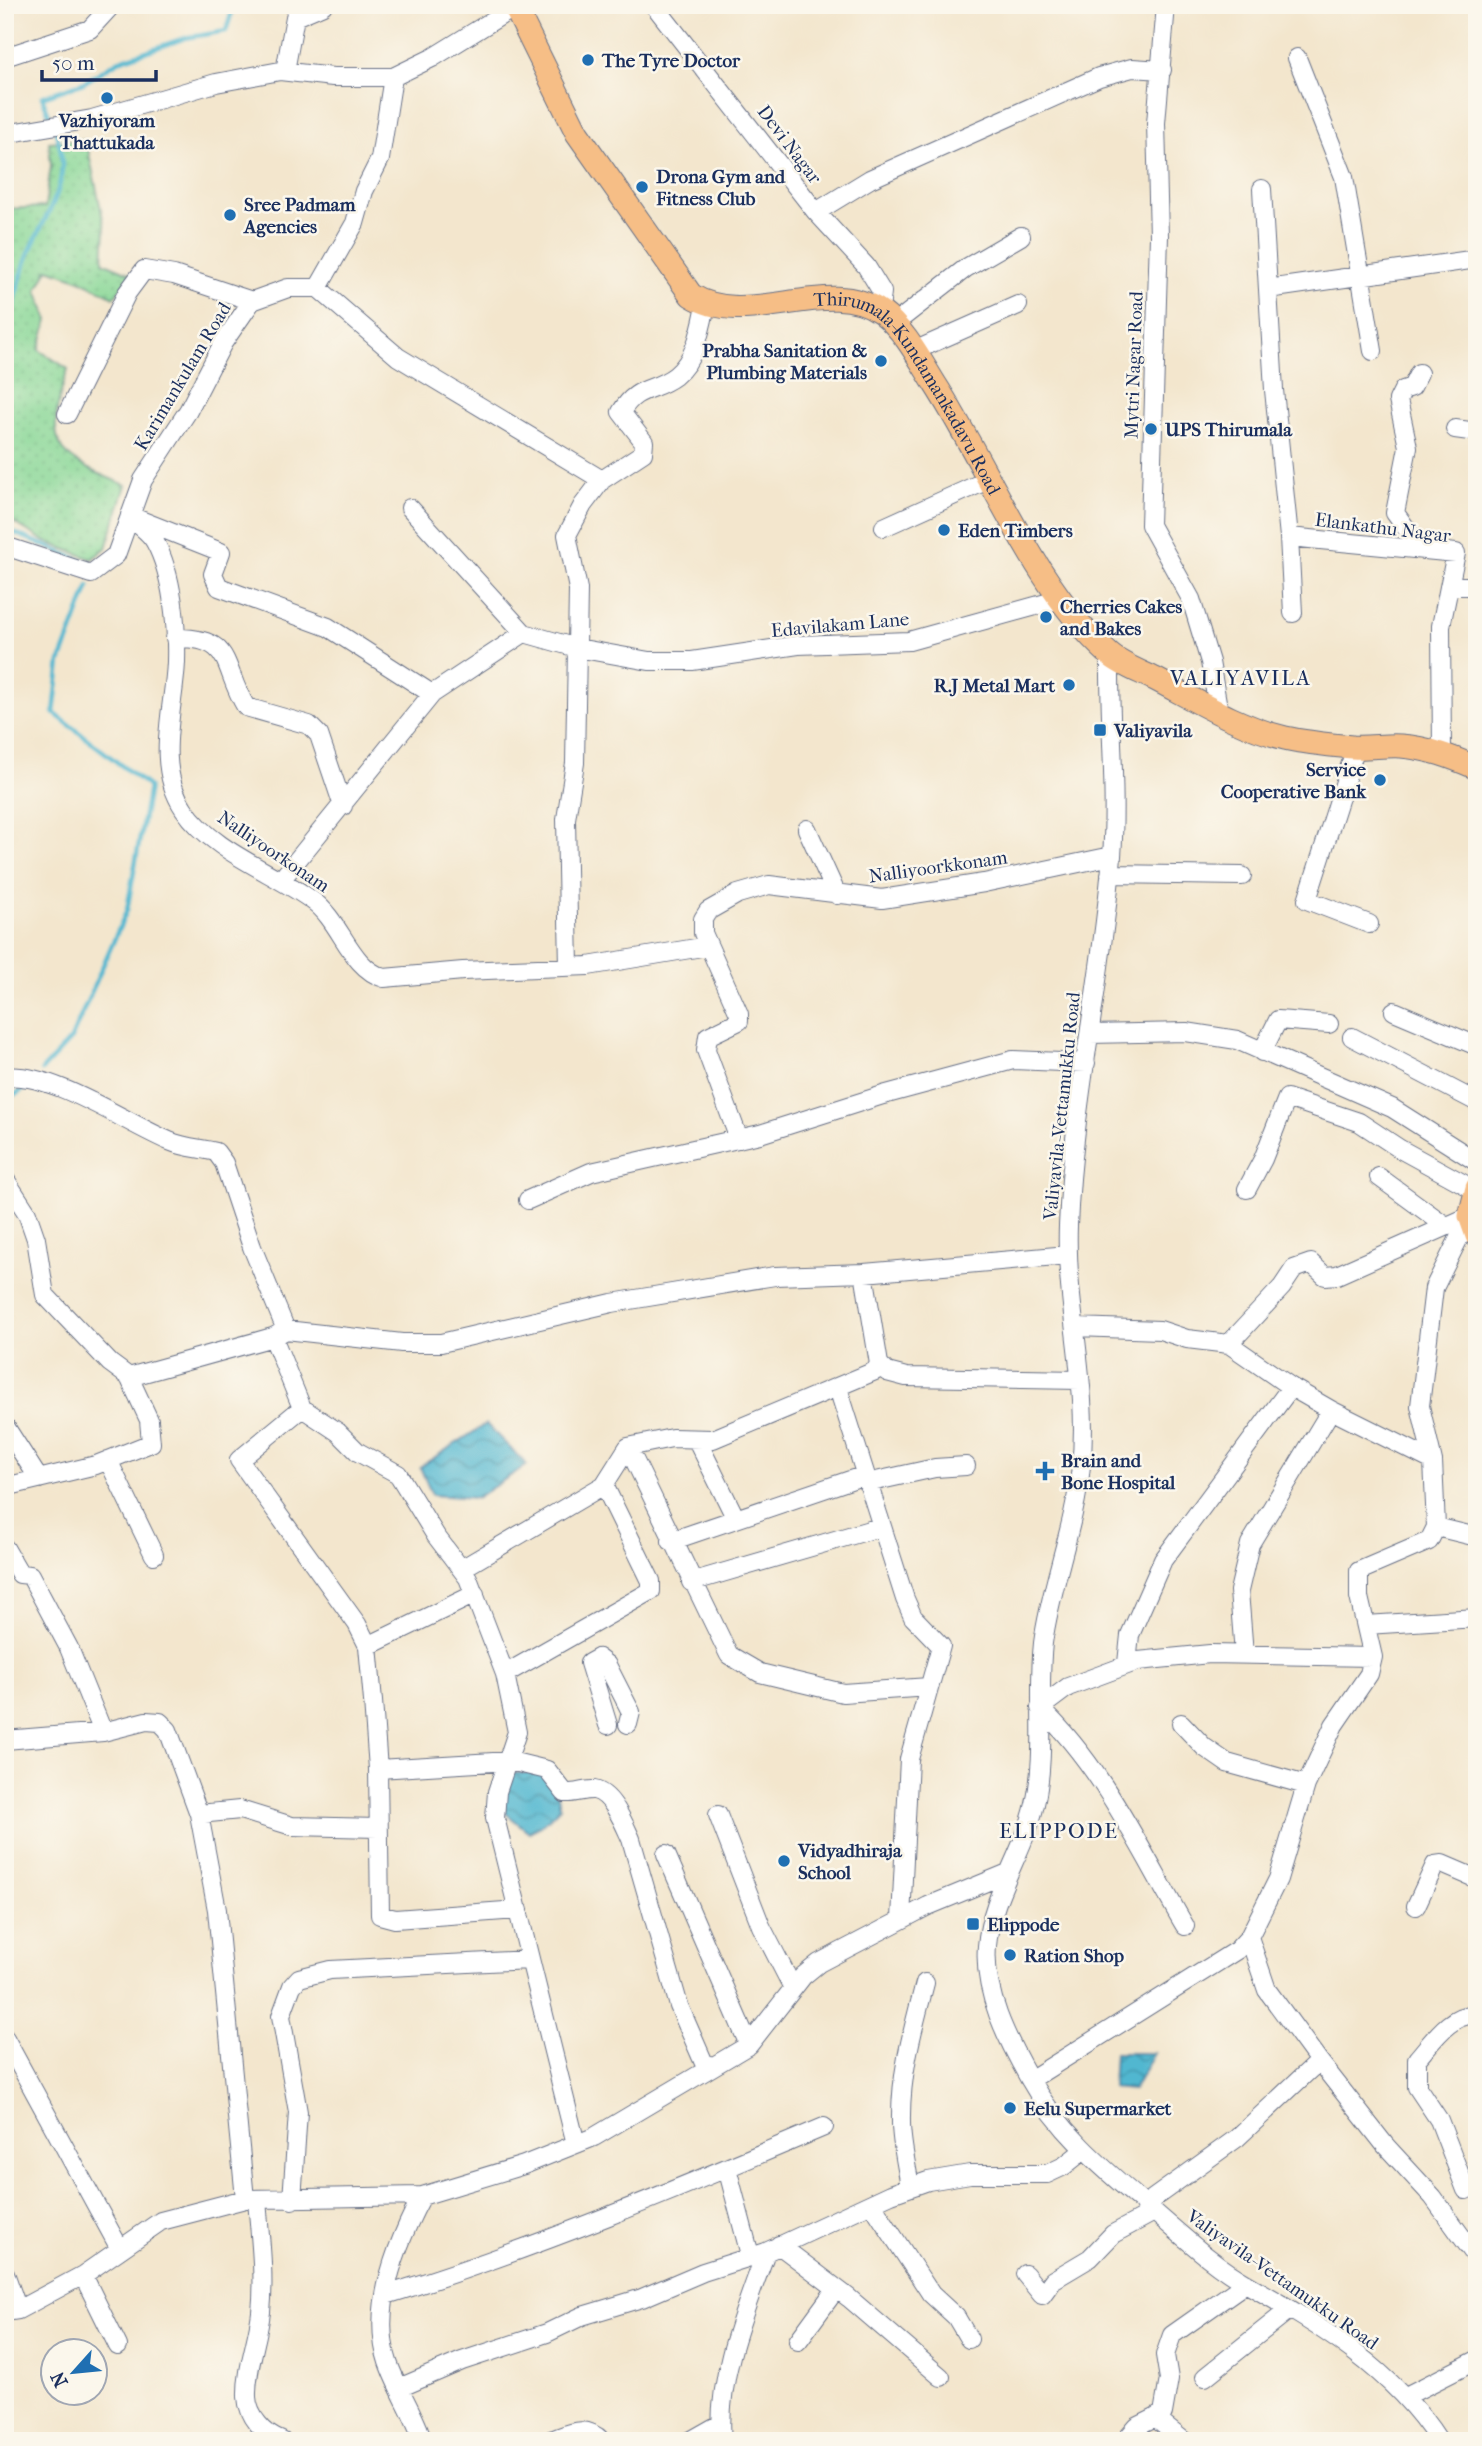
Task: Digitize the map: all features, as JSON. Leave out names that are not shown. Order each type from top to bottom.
[{"type":"main road","points":[[516,6],[577,133],[691,295],[706,305]]},
{"type":"main road","name":"Thirumala-Kundamankadavu Road","points":[[706,305],[732,309],[835,299],[859,302],[887,317],[914,351],[1021,537],[1061,599],[1110,655],[1219,713],[1285,738],[1356,747],[1401,746],[1442,753],[1477,768]]},
{"type":"main road","points":[[1473,1226],[1476,1189]]},
{"type":"street","points":[[5,57],[90,29],[112,5]]},
{"type":"street","points":[[285,71],[295,17],[323,5]]},
{"type":"street","name":"Devi Nagar","points":[[653,5],[816,212],[866,266],[883,292],[887,317]]},
{"type":"street","name":"Mytri Nagar Road","points":[[1166,5],[1157,123],[1158,236],[1150,525],[1191,599],[1210,662],[1219,713]]},
{"type":"street","points":[[5,134],[54,127],[216,83],[285,71],[333,77],[393,76],[432,58],[516,6]]},
{"type":"street","points":[[1297,58],[1344,177],[1373,351]]},
{"type":"street","points":[[816,212],[870,179],[1099,77],[1132,68],[1162,70]]},
{"type":"street","points":[[393,76],[380,159],[364,191],[355,223],[318,288],[398,357],[603,480]]},
{"type":"street","name":"Elankathu Nagar","points":[[1262,189],[1274,390],[1289,537],[1456,553],[1441,626],[1442,753]]},
{"type":"street","points":[[887,317],[1021,236]]},
{"type":"street","points":[[1268,289],[1360,278],[1477,259]]},
{"type":"street","points":[[68,415],[127,293],[144,270],[174,275],[252,301]]},
{"type":"street","name":"Karimankulam Road","points":[[5,546],[91,574],[116,555],[143,480],[188,411],[223,343],[252,301],[288,288],[318,288]]},
{"type":"street","points":[[914,351],[1018,304]]},
{"type":"street","points":[[569,967],[566,819],[575,763],[578,589],[567,535],[583,505],[603,480],[643,453],[644,442],[621,412],[634,395],[676,375],[698,342],[706,305]]},
{"type":"street","points":[[1411,548],[1414,539],[1395,513],[1408,447],[1398,400],[1403,390],[1412,387],[1419,373]]},
{"type":"street","points":[[1455,429],[1477,432]]},
{"type":"street","points":[[884,527],[990,479]]},
{"type":"street","points":[[281,880],[432,694],[524,633],[410,508]]},
{"type":"street","points":[[130,515],[221,552],[213,574],[219,587],[328,626],[432,694]]},
{"type":"street","name":"Nalliyoorkonam","points":[[130,515],[155,542],[166,578],[176,663],[167,757],[176,792],[184,809],[206,834],[326,911],[363,966],[376,976],[384,978],[463,971],[569,967],[656,957],[708,946]]},
{"type":"street","points":[[1289,537],[1293,613]]},
{"type":"street","points":[[1449,586],[1477,586]]},
{"type":"street","name":"Edavilakam Lane","points":[[524,633],[578,648],[649,661],[692,661],[798,645],[909,641],[1061,599]]},
{"type":"street","points":[[174,638],[199,638],[216,646],[246,707],[258,713],[295,720],[314,730],[325,746],[343,806]]},
{"type":"street","name":"Valiyavila-Vettamukku Road","points":[[1110,655],[1114,774],[1111,865],[1072,1164],[1068,1255],[1080,1380],[1081,1468],[1044,1639],[1042,1752],[1034,1807],[993,1909],[986,1950],[988,1976],[996,2007],[1030,2080],[1053,2116],[1084,2150],[1188,2242],[1366,2361],[1406,2396],[1432,2438]]},
{"type":"street","points":[[1356,747],[1307,901],[1369,924]]},
{"type":"street","points":[[807,829],[837,895]]},
{"type":"street","name":"Nalliyoorkkonam","points":[[708,946],[703,919],[708,911],[738,894],[769,885],[882,899],[1111,865],[1242,876]]},
{"type":"street","points":[[708,946],[739,1014],[739,1021],[708,1036],[706,1044],[739,1139]]},
{"type":"street","points":[[1394,1011],[1477,1046]]},
{"type":"street","points":[[1262,1052],[1278,1020],[1329,1024]]},
{"type":"street","points":[[1090,1034],[1186,1032],[1220,1036],[1392,1108],[1477,1162]]},
{"type":"street","points":[[1352,1037],[1477,1102]]},
{"type":"street","points":[[528,1199],[591,1172],[739,1139],[1013,1060],[1086,1063]]},
{"type":"street","points":[[5,1077],[21,1075],[85,1099],[171,1142],[216,1152],[224,1163],[302,1408],[338,1432],[358,1452],[398,1474],[436,1536],[463,1568],[505,1674],[517,1732],[510,1761],[497,1792],[495,1818],[519,1910],[528,1960],[576,2144]]},
{"type":"street","points":[[1247,1189],[1263,1159],[1287,1098],[1359,1122],[1400,1149],[1476,1189]]},
{"type":"street","points":[[1379,1177],[1446,1226]]},
{"type":"street","points":[[5,1179],[27,1213],[36,1239],[46,1294],[110,1363],[129,1377],[149,1420],[151,1443],[108,1460],[5,1488]]},
{"type":"street","points":[[1229,1344],[1282,1287],[1294,1269],[1301,1265],[1311,1263],[1325,1276],[1337,1275],[1446,1226],[1473,1226]]},
{"type":"street","points":[[1030,2080],[1237,1950],[1249,1937],[1278,1880],[1306,1785],[1334,1725],[1369,1674],[1373,1657],[1359,1597],[1359,1571],[1429,1541],[1436,1527],[1433,1461],[1419,1406],[1434,1288],[1473,1226]]},
{"type":"street","points":[[129,1377],[279,1333],[402,1343],[440,1343],[664,1294],[775,1276],[864,1273],[1068,1255]]},
{"type":"street","points":[[864,1273],[879,1364],[887,1372],[906,1377],[1080,1380]]},
{"type":"street","points":[[1076,1327],[1160,1330],[1186,1339],[1229,1344],[1291,1387],[1331,1410],[1433,1461]]},
{"type":"street","points":[[463,1568],[604,1485],[628,1447],[650,1440],[713,1439],[838,1388],[874,1371],[879,1364]]},
{"type":"street","points":[[1127,1663],[1130,1635],[1163,1560],[1291,1387]]},
{"type":"street","points":[[838,1388],[880,1527],[913,1617],[941,1646],[909,1759],[901,1919]]},
{"type":"street","points":[[302,1408],[239,1460],[357,1625],[368,1646],[378,1769],[379,1907],[384,1917],[449,1916],[519,1910]]},
{"type":"street","points":[[1244,1654],[1239,1591],[1250,1544],[1331,1410]]},
{"type":"street","points":[[5,1426],[39,1479]]},
{"type":"street","points":[[697,1440],[736,1519]]},
{"type":"street","points":[[628,1447],[671,1541],[729,1655],[760,1672],[843,1693],[929,1687]]},
{"type":"street","points":[[108,1460],[154,1555]]},
{"type":"street","points":[[671,1541],[866,1479],[966,1466]]},
{"type":"street","points":[[505,1674],[651,1591],[651,1581],[604,1485]]},
{"type":"street","points":[[691,1582],[880,1527]]},
{"type":"street","points":[[1436,1527],[1477,1537]]},
{"type":"street","points":[[5,1548],[20,1574],[30,1575],[38,1587],[42,1601],[69,1648],[103,1732]]},
{"type":"street","points":[[368,1646],[475,1594]]},
{"type":"street","points":[[1366,1625],[1477,1618]]},
{"type":"street","points":[[1185,1926],[1111,1798],[1055,1722],[1041,1708],[1068,1688],[1127,1663],[1244,1654],[1373,1657]]},
{"type":"street","points":[[608,1725],[589,1663],[598,1658],[607,1665],[631,1712],[628,1724]]},
{"type":"street","points":[[5,1740],[103,1732],[146,1721],[160,1722],[169,1730],[200,1814],[217,1910],[251,2200],[262,2259],[261,2312],[247,2399],[256,2421],[273,2438],[282,2441]]},
{"type":"street","points":[[1181,1723],[1204,1747],[1227,1763],[1306,1785]]},
{"type":"street","points":[[378,1769],[510,1761],[547,1770],[565,1793],[597,1791],[620,1813],[634,1850],[679,2006],[707,2070]]},
{"type":"street","points":[[200,1814],[240,1810],[292,1826],[378,1828]]},
{"type":"street","points":[[718,1815],[761,1926],[793,1988]]},
{"type":"street","points":[[666,1854],[750,2045]]},
{"type":"street","points":[[1416,1906],[1436,1865],[1442,1864],[1477,1879]]},
{"type":"street","points":[[5,2273],[12,2311],[83,2275],[161,2221],[251,2200],[422,2196],[523,2165],[594,2137],[750,2045],[793,1988],[819,1963],[901,1919],[1008,1873]]},
{"type":"street","points":[[971,1888],[993,1909]]},
{"type":"street","points":[[1249,1937],[1267,1990],[1385,2145],[1433,2197],[1477,2258]]},
{"type":"street","points":[[292,2200],[298,2112],[281,2016],[292,1986],[299,1978],[330,1970],[528,1960]]},
{"type":"street","points":[[910,2187],[901,2126],[901,2092],[906,2057],[925,1983]]},
{"type":"street","points":[[1433,2197],[1472,2190],[1439,2120],[1417,2087],[1417,2059],[1448,2025],[1466,2014],[1477,2015]]},
{"type":"street","points":[[8,2046],[120,2249]]},
{"type":"street","points":[[1025,2274],[1042,2295],[1053,2280],[1090,2258],[1113,2234],[1237,2138],[1319,2061]]},
{"type":"street","points":[[386,2295],[419,2287],[727,2168],[824,2127]]},
{"type":"street","points":[[400,2388],[462,2361],[547,2333],[582,2316],[642,2298],[765,2251],[910,2187],[970,2174],[1047,2174],[1064,2166],[1084,2150]]},
{"type":"street","points":[[727,2168],[765,2251],[836,2289],[941,2377]]},
{"type":"street","points":[[422,2196],[397,2250],[386,2295],[381,2337],[423,2441]]},
{"type":"street","points":[[872,2204],[931,2294],[956,2317],[969,2339]]},
{"type":"street","points":[[690,2441],[721,2432],[719,2411],[729,2368],[765,2251]]},
{"type":"street","points":[[83,2275],[118,2346]]},
{"type":"street","points":[[1125,2441],[1138,2427],[1163,2413],[1170,2379],[1165,2355],[1172,2335],[1246,2283]]},
{"type":"street","points":[[798,2340],[836,2289]]},
{"type":"street","points":[[1205,2377],[1290,2309]]},
{"type":"street","points":[[1406,2396],[1477,2360]]},
{"type":"street","points":[[1155,2418],[1184,2441]]},
{"type":"street","points":[[548,2441],[582,2429],[592,2431],[602,2441]]},
{"type":"green space","points":[[86,140],[105,228],[103,262],[131,274],[114,297],[78,279],[48,269],[37,290],[48,320],[39,350],[68,369],[56,416],[56,432],[61,445],[69,456],[83,466],[126,485],[106,548],[92,559],[46,542],[5,517],[5,209],[45,207],[51,166],[49,142]]},
{"type":"water","points":[[486,1424],[527,1465],[476,1498],[432,1495],[420,1467]]},
{"type":"water","points":[[507,1773],[545,1773],[557,1789],[560,1807],[541,1826],[529,1832],[502,1810]]},
{"type":"water","points":[[1114,2053],[1154,2053],[1133,2090],[1112,2088]]},
{"type":"waterway","points":[[52,122],[42,97],[83,83],[118,61],[185,38],[226,31],[234,5]]},
{"type":"waterway","points":[[5,338],[25,264],[60,184],[61,150],[55,130]]},
{"type":"waterway","points":[[5,529],[84,562]]},
{"type":"waterway","points":[[42,1070],[71,1039],[127,910],[149,787],[54,713],[60,662],[89,586]]},
{"type":"waterway","points":[[5,1101],[24,1089]]},
{"type":"place","name":"The Tyre Doctor","points":[[588,60]]},
{"type":"place","name":"Vazhiyoram Thattukada","points":[[107,98]]},
{"type":"place","name":"Drona Gym and Fitness Club","points":[[642,187]]},
{"type":"place","name":"Sree Padmam Agencies","points":[[230,215]]},
{"type":"place","name":"Prabha Sanitation & Plumbing Materials","points":[[881,361]]},
{"type":"place","name":"UPS Thirumala","points":[[1151,429]]},
{"type":"place","name":"Eden Timbers","points":[[944,530]]},
{"type":"place","name":"Cherries Cakes and Bakes","points":[[1046,617]]},
{"type":"place","name":"R.J Metal Mart","points":[[1069,685]]},
{"type":"place","name":"Valiyavila","points":[[1100,730]]},
{"type":"place","name":"Service Cooperative Bank","points":[[1380,780]]},
{"type":"place","name":"Brain and Bone Hospital","points":[[1045,1471]]},
{"type":"place","name":"Vidyadhiraja School","points":[[784,1861]]},
{"type":"place","name":"Elippode","points":[[973,1924]]},
{"type":"place","name":"Ration Shop","points":[[1010,1955]]},
{"type":"place","name":"Eelu Supermarket","points":[[1010,2108]]},
{"type":"district","name":"VALIYAVILA","points":[[1241,678]]},
{"type":"district","name":"ELIPPODE","points":[[1059,1831]]}]
